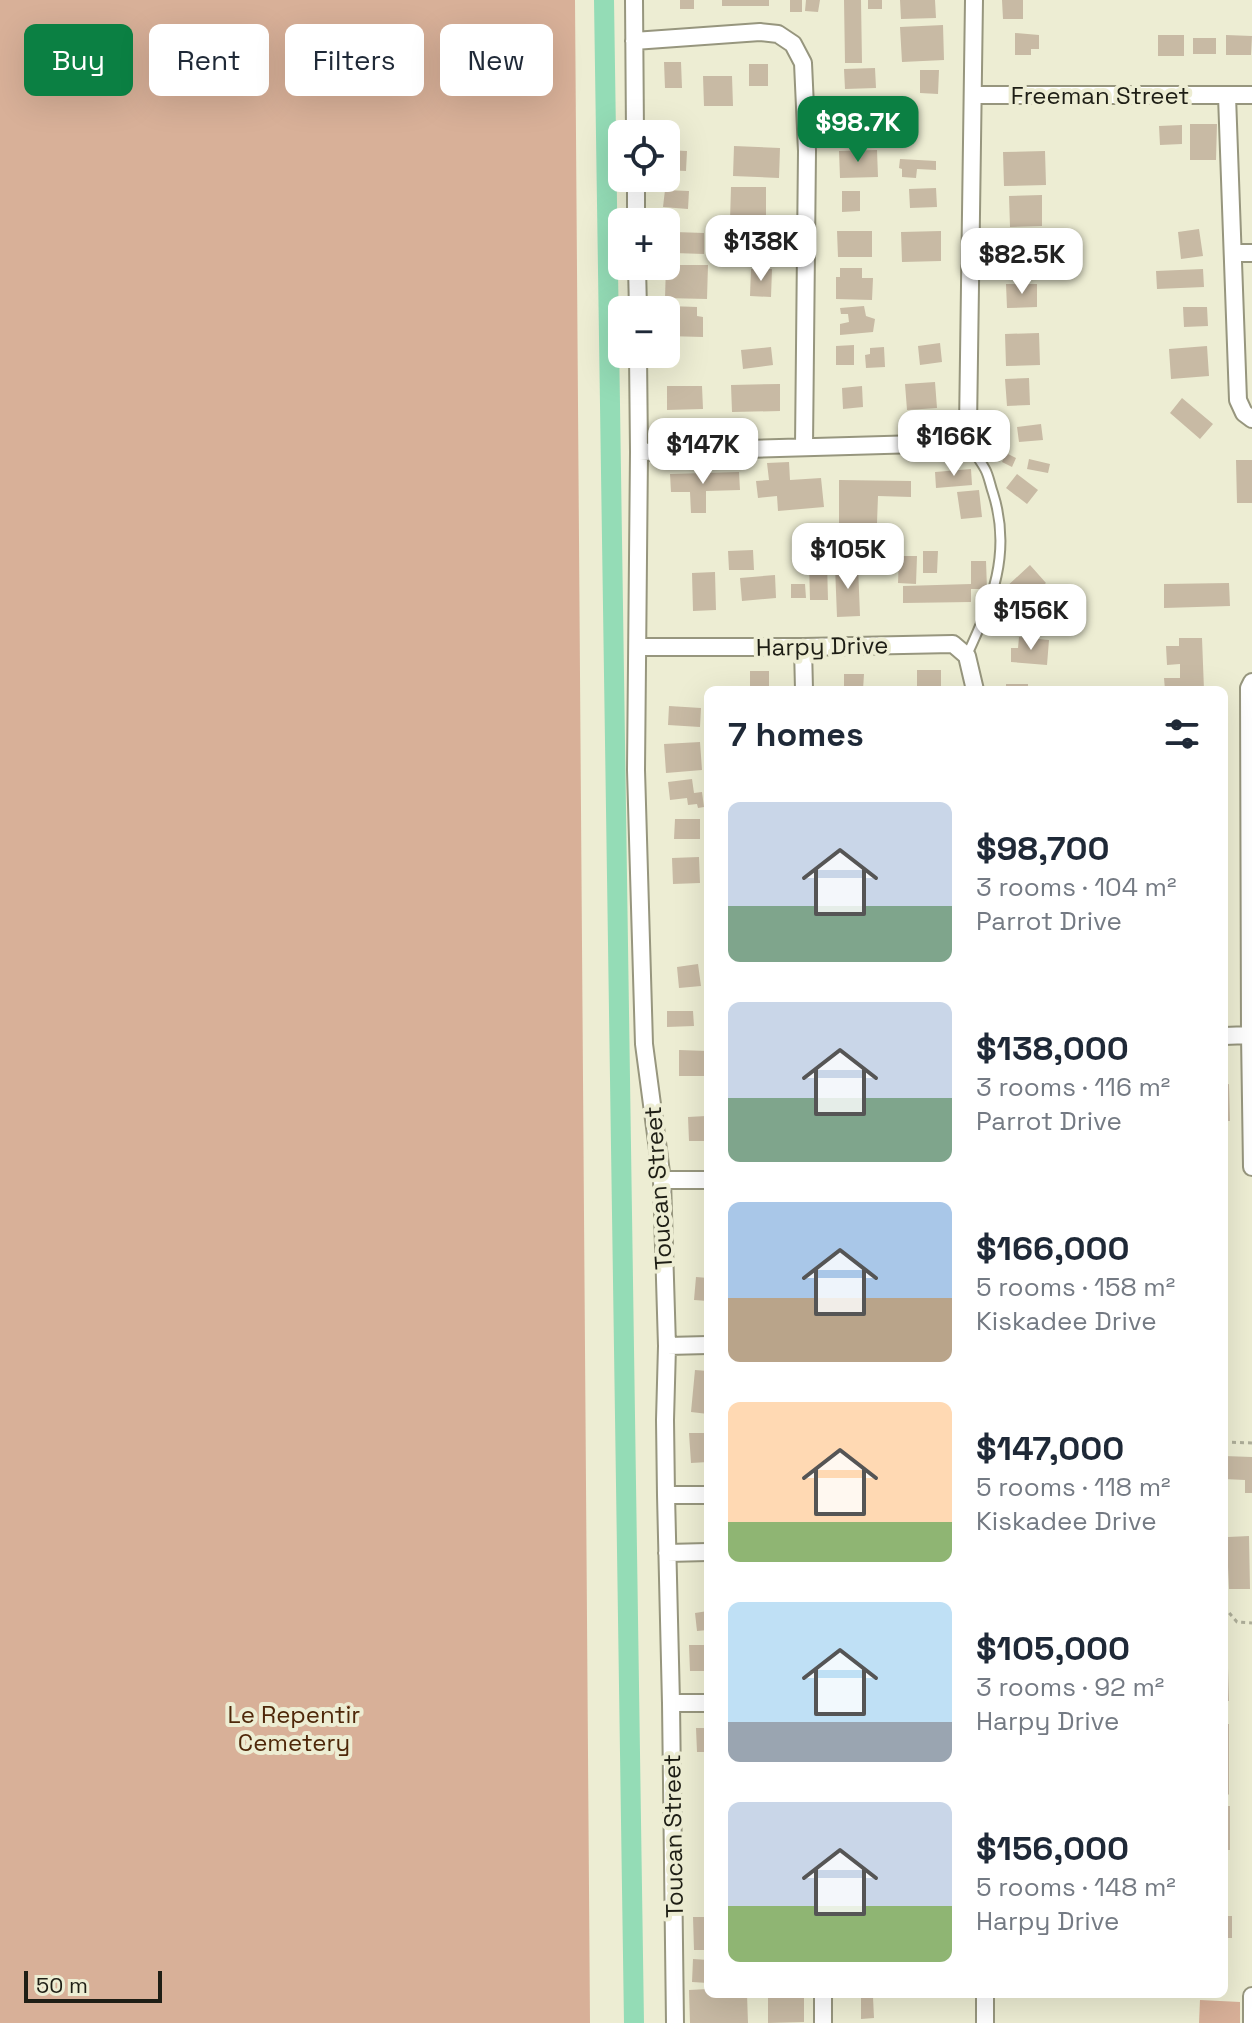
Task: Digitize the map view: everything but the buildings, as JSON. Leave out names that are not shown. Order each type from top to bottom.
[{"type":"street","points":[[634,0],[635,120]]},
{"type":"street","points":[[639,452],[954,443],[964,438],[968,428],[974,0]]},
{"type":"street","points":[[634,41],[760,32],[778,34],[793,44],[803,63],[807,151],[804,446]]},
{"type":"street","name":"Freeman Street","points":[[974,95],[1252,95]]},
{"type":"street","points":[[1227,96],[1238,400],[1244,413],[1252,419]]},
{"type":"street","points":[[1233,253],[1252,253]]},
{"type":"street","name":"Toucan Street","points":[[638,368],[636,770],[644,1044],[662,1180],[667,1346],[665,1420],[675,2023]]},
{"type":"street","name":"Harpy Drive","points":[[638,647],[953,644],[967,656]]},
{"type":"street","points":[[803,647],[804,686]]},
{"type":"street","points":[[967,656],[974,686]]},
{"type":"street","points":[[1252,682],[1249,688],[1252,1167]]},
{"type":"street","points":[[1228,1036],[1250,1035]]},
{"type":"street","points":[[662,1180],[704,1180]]},
{"type":"street","points":[[667,1346],[704,1345]]},
{"type":"street","points":[[666,1495],[704,1495]]},
{"type":"street","points":[[667,1553],[704,1552]]},
{"type":"street","points":[[671,1703],[704,1703]]},
{"type":"street","points":[[1252,1996],[1252,2023]]},
{"type":"street","points":[[823,1998],[823,2023]]},
{"type":"street","points":[[985,1998],[985,2023]]},
{"type":"lane","points":[[964,438],[985,470],[1002,537],[1000,562],[985,616],[967,656]]},
{"type":"path","points":[[1228,1442],[1252,1443]]},
{"type":"path","points":[[1228,1612],[1237,1622],[1252,1623]]},
{"type":"green space","name":"Le Repentir Cemetery","points":[[0,0],[575,0],[590,2023],[0,2023]]},
{"type":"green space","points":[[1200,2000],[1240,2002],[1240,2023],[1199,2023]]},
{"type":"waterway","points":[[604,0],[634,2023]]}]
